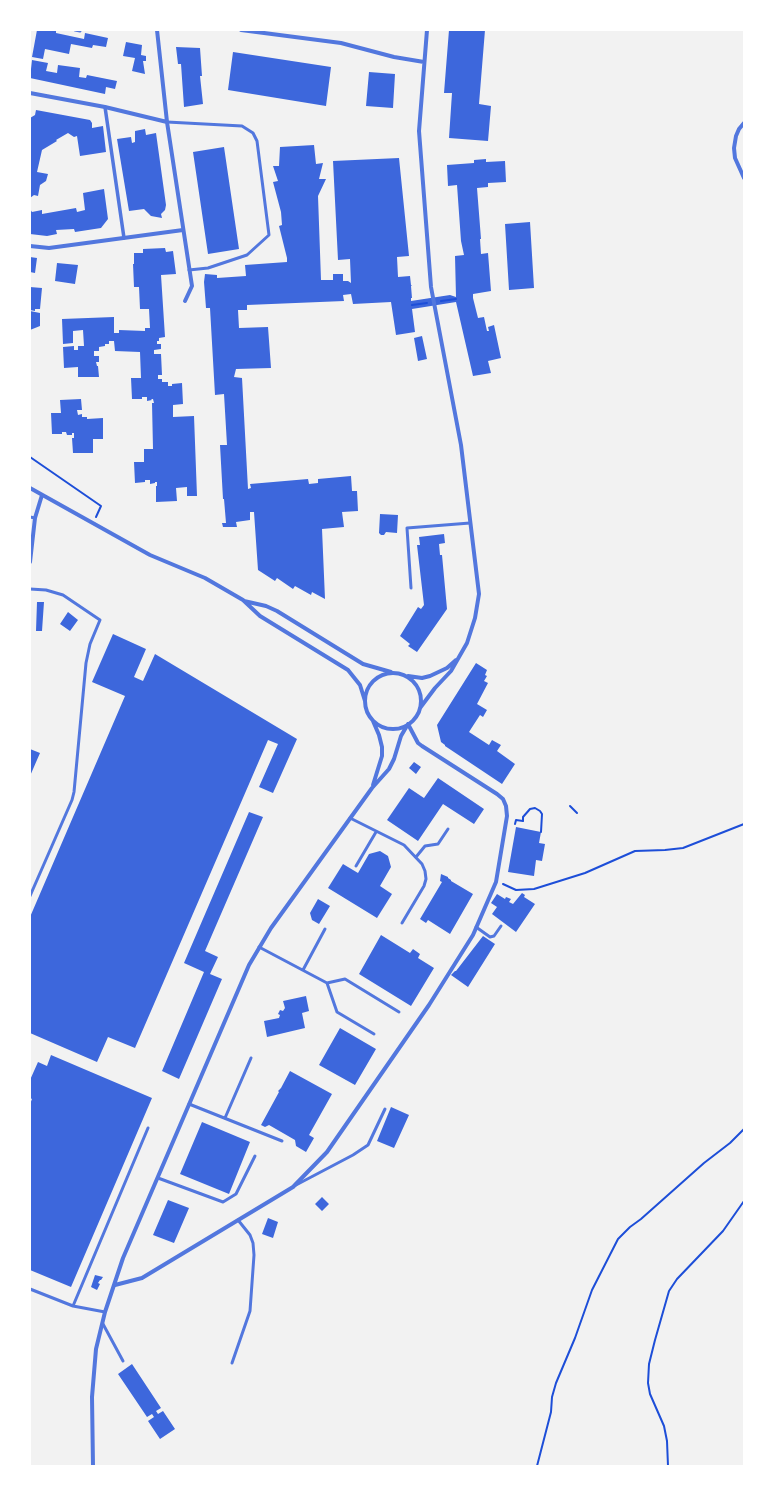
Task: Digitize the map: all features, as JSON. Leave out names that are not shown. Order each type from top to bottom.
[{"type":"street","points":[[157,30],[167,122],[192,286],[185,301]]},
{"type":"street","points":[[241,30],[341,43],[424,62]]},
{"type":"street","points":[[92,1466],[92,1398],[96,1349],[105,1312],[123,1258],[249,965],[271,928],[372,788],[389,769],[394,759],[401,736],[408,724],[416,717],[420,708],[435,688],[451,671],[467,643],[478,607],[479,594],[461,445],[431,288],[419,132],[427,30]]},
{"type":"street","points":[[30,93],[105,107],[167,122]]},
{"type":"street","points":[[105,107],[124,238]]},
{"type":"street","points":[[744,123],[736,136],[734,148],[735,158],[744,178]]},
{"type":"street","points":[[30,246],[49,248],[183,230]]},
{"type":"street","points":[[30,488],[150,554],[205,578],[243,600],[260,616],[348,670],[360,684],[367,710],[379,735],[382,747],[382,756],[372,788]]},
{"type":"street","points":[[30,562],[32,518],[42,495]]},
{"type":"street","points":[[243,600],[266,606],[277,611],[363,664],[403,675],[422,678],[430,676],[447,668],[458,658]]},
{"type":"street","points":[[365,701],[366,693],[370,685],[376,679],[389,673],[397,673]]},
{"type":"street","points":[[403,675],[416,684],[420,692],[420,708]]},
{"type":"street","points":[[370,717],[375,722],[388,728],[395,729],[408,724]]},
{"type":"street","points":[[115,1285],[142,1278],[293,1187],[327,1152],[429,1005],[476,927],[496,882],[507,816],[504,802],[497,794],[422,746],[416,739],[408,724]]},
{"type":"lane","points":[[75,30],[80,31]]},
{"type":"lane","points":[[167,122],[242,126],[253,133],[257,141],[269,235],[247,255],[208,268],[189,270]]},
{"type":"lane","points":[[411,588],[407,528],[470,523]]},
{"type":"lane","points":[[30,589],[46,590],[62,595],[100,620],[90,644],[86,663],[72,800],[30,896]]},
{"type":"lane","points":[[350,818],[404,846],[422,864],[426,879],[424,886],[402,922]]},
{"type":"lane","points":[[416,857],[425,846],[438,844],[448,830]]},
{"type":"lane","points":[[356,866],[376,832]]},
{"type":"lane","points":[[476,927],[490,937],[494,936],[501,926]]},
{"type":"lane","points":[[302,970],[325,929]]},
{"type":"lane","points":[[260,947],[327,983],[345,979],[399,1012]]},
{"type":"lane","points":[[327,983],[337,1012],[374,1034]]},
{"type":"lane","points":[[225,1118],[251,1058]]},
{"type":"lane","points":[[189,1104],[282,1141]]},
{"type":"lane","points":[[293,1187],[353,1155],[368,1145],[386,1109]]},
{"type":"lane","points":[[73,1306],[148,1128]]},
{"type":"lane","points":[[158,1178],[223,1202],[236,1194],[255,1156]]},
{"type":"lane","points":[[232,1363],[250,1311],[254,1255],[253,1243],[250,1235],[238,1220]]},
{"type":"lane","points":[[30,1289],[73,1306],[105,1312]]},
{"type":"lane","points":[[102,1323],[123,1361]]},
{"type":"path","points":[[30,457],[101,506]]},
{"type":"path","points":[[570,806],[577,813]]},
{"type":"path","points":[[515,825],[516,820],[523,821],[523,817],[530,808],[535,808],[542,814],[541,832]]},
{"type":"path","points":[[496,882],[516,890],[534,889],[585,873],[635,851],[683,848],[744,824]]},
{"type":"path","points":[[537,1466],[556,1383],[575,1338],[592,1290],[618,1239],[704,1163],[730,1144],[744,1129]]},
{"type":"path","points":[[668,1466],[667,1441],[664,1426],[650,1394],[648,1382],[649,1364],[669,1290],[677,1279],[722,1231],[744,1201]]},
{"type":"building","points":[[37,30],[56,30],[56,33],[84,39],[85,33],[108,38],[106,47],[93,45],[92,48],[71,44],[69,54],[45,49],[43,59],[32,57]]},
{"type":"building","points":[[449,30],[485,30],[479,104],[491,106],[488,141],[449,138],[452,93],[444,93]]},
{"type":"building","points":[[126,42],[142,45],[141,55],[146,56],[146,61],[143,61],[145,74],[132,71],[135,58],[123,56]]},
{"type":"building","points":[[176,47],[200,48],[202,76],[200,76],[203,104],[184,107],[181,64],[178,64]]},
{"type":"building","points":[[233,52],[331,67],[326,106],[228,90]]},
{"type":"building","points":[[32,60],[48,63],[46,71],[57,73],[58,65],[80,68],[79,77],[86,78],[87,75],[117,81],[115,89],[106,87],[105,94],[30,78]]},
{"type":"building","points":[[369,72],[395,74],[393,108],[366,106]]},
{"type":"building","points":[[36,110],[90,120],[92,123],[92,128],[103,126],[106,152],[80,156],[77,136],[74,137],[68,133],[56,140],[57,141],[42,150],[37,172],[48,174],[46,181],[40,185],[38,196],[34,195],[30,198],[30,118],[35,115]]},
{"type":"building","points":[[145,129],[146,135],[156,133],[166,205],[165,210],[161,214],[162,218],[151,216],[144,209],[129,211],[117,139],[131,137],[132,143],[135,142],[135,131]]},
{"type":"building","points":[[314,145],[316,164],[323,163],[319,179],[326,179],[318,196],[321,280],[333,280],[333,274],[343,274],[343,281],[348,281],[351,283],[350,259],[338,260],[333,161],[399,158],[409,256],[397,257],[398,277],[410,276],[412,286],[411,301],[450,295],[456,297],[455,256],[464,255],[461,241],[457,185],[448,186],[447,165],[474,163],[474,160],[486,159],[486,162],[505,161],[506,182],[488,183],[488,187],[477,188],[481,254],[488,253],[491,291],[473,294],[473,298],[478,318],[484,317],[487,331],[489,331],[488,327],[494,325],[501,358],[488,361],[491,373],[473,376],[456,302],[412,309],[415,332],[396,335],[391,302],[353,304],[351,294],[343,295],[344,301],[247,305],[247,310],[238,310],[239,328],[268,327],[271,368],[236,369],[234,377],[242,378],[248,489],[251,488],[250,484],[308,479],[309,484],[318,483],[318,479],[351,476],[352,491],[357,491],[358,511],[342,512],[344,527],[322,529],[325,599],[312,592],[311,595],[295,586],[293,589],[277,578],[275,581],[258,570],[254,512],[250,512],[250,520],[236,522],[237,527],[223,527],[222,523],[226,523],[220,445],[227,445],[224,394],[215,395],[210,308],[206,308],[204,282],[205,274],[217,275],[217,278],[246,276],[245,265],[287,262],[279,226],[282,225],[281,212],[273,182],[278,181],[273,166],[279,166],[280,147]]},
{"type":"building","points":[[224,147],[239,249],[208,254],[193,152]]},
{"type":"building","points":[[104,189],[108,219],[101,228],[75,232],[74,229],[56,230],[57,234],[47,236],[30,234],[30,209],[32,212],[42,210],[42,214],[76,208],[77,212],[85,210],[83,193]]},
{"type":"building","points":[[530,222],[534,288],[509,290],[505,224]]},
{"type":"building","points":[[165,248],[166,252],[173,251],[176,274],[161,275],[165,337],[159,338],[159,341],[157,341],[157,344],[161,344],[161,349],[154,350],[154,354],[161,354],[162,375],[158,375],[158,379],[162,379],[162,382],[168,382],[168,386],[182,383],[183,404],[173,405],[173,417],[194,416],[197,496],[187,496],[187,487],[176,488],[177,501],[156,502],[157,482],[150,484],[150,480],[145,480],[145,482],[135,483],[134,462],[144,462],[144,449],[153,449],[153,399],[147,401],[147,397],[142,397],[142,399],[132,399],[131,378],[141,378],[140,352],[115,351],[114,341],[109,341],[109,344],[99,347],[99,351],[94,351],[94,356],[99,356],[99,362],[96,362],[99,377],[78,377],[78,367],[64,368],[63,347],[74,346],[74,350],[78,350],[78,346],[84,346],[83,330],[73,331],[73,343],[63,344],[62,319],[114,317],[114,333],[119,333],[119,330],[145,331],[145,328],[150,328],[149,309],[140,309],[139,287],[134,287],[134,253],[143,253],[143,249]]},
{"type":"building","points":[[30,257],[37,258],[35,273],[30,272]]},
{"type":"building","points":[[57,263],[78,265],[75,284],[55,281]]},
{"type":"building","points":[[30,287],[42,288],[40,309],[35,309],[35,311],[30,310]]},
{"type":"building","points":[[30,311],[40,313],[40,326],[30,330]]},
{"type":"building","points":[[422,336],[427,359],[418,361],[414,338]]},
{"type":"building","points":[[81,399],[82,410],[77,410],[78,415],[82,414],[82,417],[87,417],[87,419],[103,418],[103,439],[93,439],[93,453],[73,453],[72,438],[74,438],[74,433],[72,433],[72,435],[67,435],[66,432],[62,432],[62,434],[52,434],[51,413],[61,413],[60,400]]},
{"type":"building","points":[[380,514],[398,515],[397,533],[386,532],[384,535],[381,535],[379,533]]},
{"type":"building","points":[[444,534],[445,543],[439,544],[440,555],[442,555],[447,609],[417,652],[408,646],[410,644],[400,636],[418,607],[421,609],[424,605],[417,545],[420,545],[419,537]]},
{"type":"building","points":[[37,602],[44,602],[42,631],[36,631]]},
{"type":"building","points":[[68,612],[78,620],[70,631],[60,624]]},
{"type":"building","points":[[113,634],[146,649],[134,677],[143,681],[155,654],[297,739],[273,793],[259,787],[278,744],[268,740],[135,1048],[108,1037],[97,1062],[30,1033],[30,917],[125,696],[92,682]]},
{"type":"building","points":[[476,663],[487,670],[485,675],[487,676],[484,681],[488,683],[477,704],[487,710],[483,717],[480,715],[469,732],[489,745],[492,740],[501,745],[497,751],[515,764],[502,784],[445,746],[441,742],[437,725]]},
{"type":"building","points":[[30,749],[40,753],[30,776]]},
{"type":"building","points":[[414,762],[421,767],[416,774],[409,768]]},
{"type":"building","points":[[438,778],[484,809],[474,824],[443,804],[418,841],[387,820],[409,788],[424,798]]},
{"type":"building","points":[[249,812],[263,817],[205,951],[218,957],[210,974],[222,979],[179,1079],[162,1071],[204,972],[184,963]]},
{"type":"building","points":[[516,827],[541,832],[539,843],[545,844],[542,861],[536,860],[534,876],[508,872]]},
{"type":"building","points":[[380,851],[388,856],[391,867],[380,886],[392,894],[377,918],[328,888],[343,864],[358,873],[369,854]]},
{"type":"building","points":[[441,874],[473,894],[450,934],[428,920],[426,923],[420,919],[442,882],[440,881]]},
{"type":"building","points":[[522,893],[525,895],[524,897],[535,904],[516,932],[492,914],[497,907],[491,903],[497,894],[505,899],[506,897],[511,899],[509,902],[513,904]]},
{"type":"building","points":[[318,899],[330,906],[319,924],[312,920],[310,913]]},
{"type":"building","points":[[381,935],[410,953],[413,949],[420,954],[418,958],[434,968],[411,1006],[359,974]]},
{"type":"building","points":[[483,936],[495,944],[468,987],[451,975],[456,971]]},
{"type":"building","points":[[306,996],[309,1011],[302,1013],[305,1028],[267,1037],[264,1021],[279,1018],[280,1015],[278,1014],[280,1010],[283,1011],[285,1008],[283,1001]]},
{"type":"building","points":[[340,1028],[376,1049],[355,1085],[319,1065]]},
{"type":"building","points":[[51,1055],[152,1098],[71,1287],[30,1270],[30,1104],[32,1099],[30,1098],[30,1080],[38,1062],[47,1066]]},
{"type":"building","points":[[290,1071],[332,1094],[309,1135],[314,1138],[306,1152],[296,1146],[295,1140],[269,1125],[265,1127],[261,1125]]},
{"type":"building","points":[[391,1107],[409,1115],[394,1148],[377,1141]]},
{"type":"building","points":[[202,1122],[250,1142],[229,1194],[180,1174]]},
{"type":"building","points":[[322,1197],[329,1204],[322,1211],[315,1204]]},
{"type":"building","points":[[168,1200],[189,1208],[174,1243],[153,1235]]},
{"type":"building","points":[[268,1218],[278,1222],[273,1238],[262,1234]]},
{"type":"building","points":[[95,1275],[103,1277],[98,1283],[100,1284],[97,1290],[91,1287]]},
{"type":"building","points":[[132,1364],[161,1408],[156,1411],[158,1414],[163,1411],[175,1429],[160,1439],[148,1421],[154,1417],[152,1414],[147,1417],[118,1374]]}]
